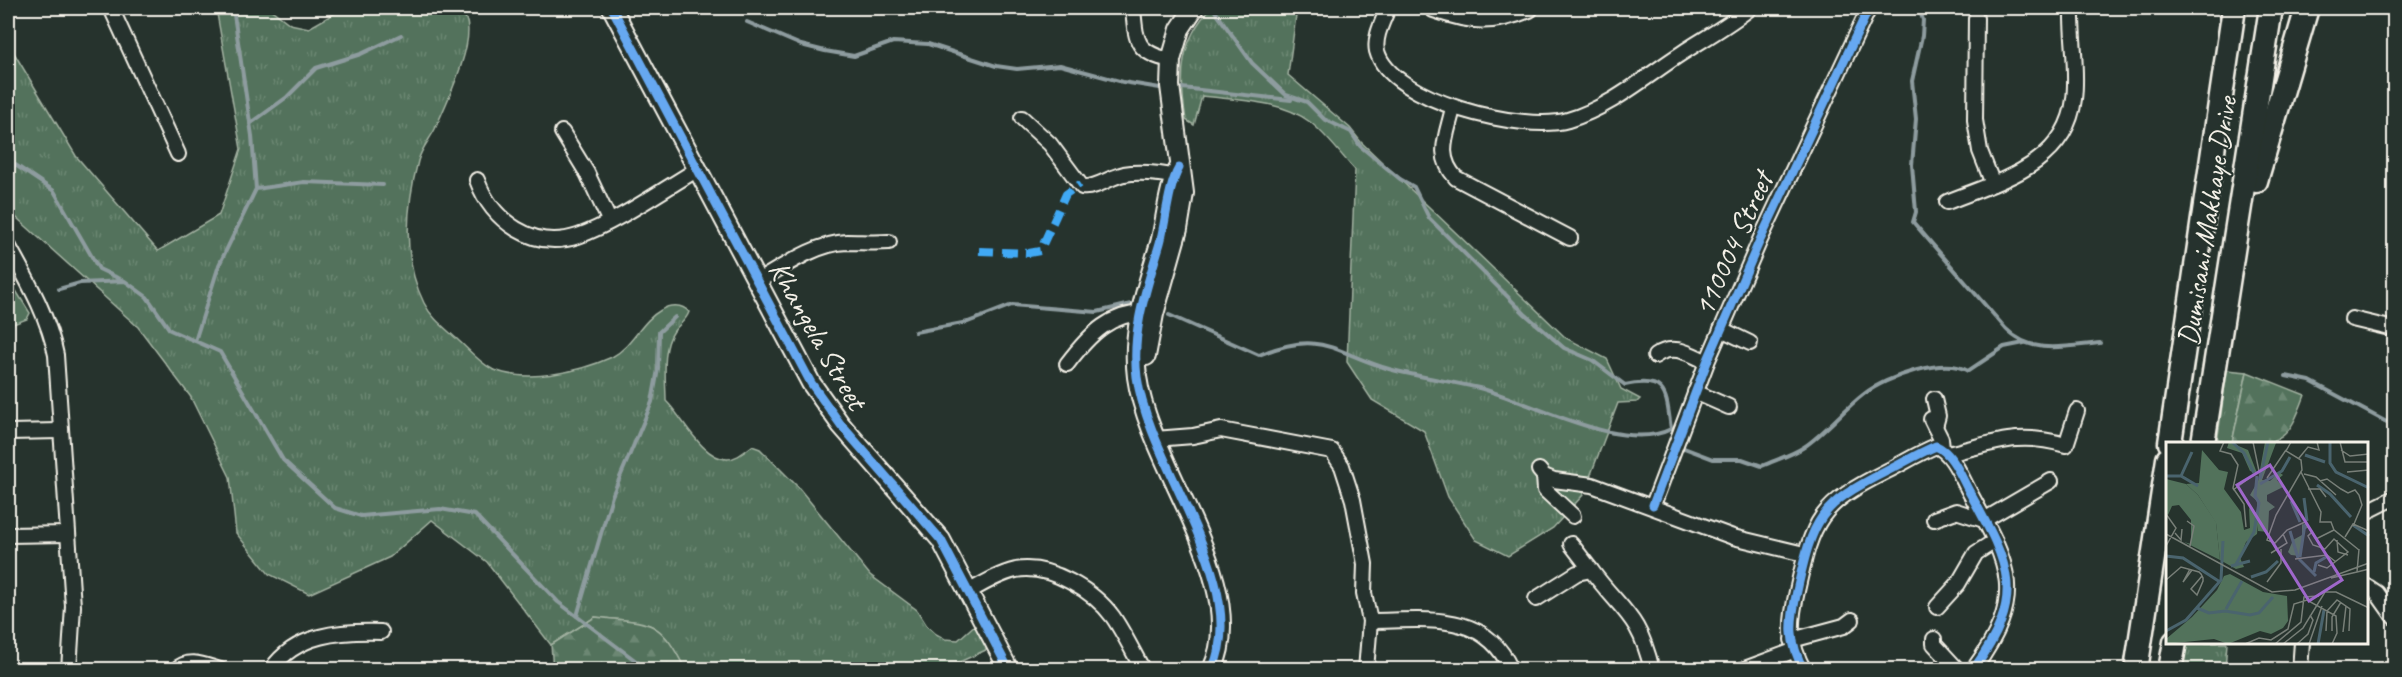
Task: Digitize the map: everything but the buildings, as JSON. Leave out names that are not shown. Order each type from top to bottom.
[{"type":"main road","name":"Dumisani Makhaye Drive","points":[[2170,442],[2234,8]]},
{"type":"main road","name":"Dumisani Makhaye Drive","points":[[2203,442],[2271,8]]},
{"type":"main road","points":[[2226,288],[2273,119],[2307,8]]},
{"type":"main road","points":[[2136,669],[2166,472]]},
{"type":"main road","points":[[2170,669],[2175,644]]},
{"type":"street","points":[[111,8],[178,154]]},
{"type":"street","name":"Khangela Street","points":[[612,8],[825,405],[928,524],[951,556],[1009,669]]},
{"type":"street","points":[[1133,8],[1136,35],[1144,50],[1152,56],[1171,60]]},
{"type":"street","points":[[1194,8],[1180,29],[1171,60],[1170,86],[1178,126],[1178,229],[1146,313],[1144,408],[1209,565],[1220,603],[1221,641],[1212,669]]},
{"type":"street","points":[[1388,8],[1378,34],[1377,49],[1381,61],[1392,74],[1453,108],[1528,124],[1566,121],[1607,104],[1750,8]]},
{"type":"street","points":[[1434,8],[1466,19],[1489,19],[1529,8]]},
{"type":"street","name":"110004 Street","points":[[1653,506],[1721,328],[1869,8]]},
{"type":"street","points":[[1947,202],[1993,184],[2040,161],[2057,142],[2068,122],[2075,85],[2072,8]]},
{"type":"street","points":[[1976,18],[1975,120],[1980,151],[1993,184]]},
{"type":"street","points":[[1453,108],[1443,152],[1444,161],[1451,173],[1456,178],[1570,238]]},
{"type":"street","points":[[1022,118],[1050,144],[1082,187],[1091,187],[1126,174],[1179,174]]},
{"type":"street","points":[[562,132],[587,173],[609,220]]},
{"type":"street","points":[[477,180],[482,196],[496,214],[520,232],[534,237],[561,240],[579,236],[698,169]]},
{"type":"street","points":[[758,281],[794,261],[829,246],[848,242],[889,243]]},
{"type":"street","points":[[8,245],[38,302],[53,338],[73,606],[69,669]]},
{"type":"street","points":[[1067,364],[1090,336],[1102,327],[1125,314],[1146,313]]},
{"type":"street","points":[[2352,319],[2394,329]]},
{"type":"street","points":[[1721,328],[1750,343]]},
{"type":"street","points":[[1655,356],[1667,348],[1674,348],[1707,362]]},
{"type":"street","points":[[1695,392],[1729,407]]},
{"type":"street","points":[[1934,399],[1938,416],[1933,423],[1945,451],[1995,541],[2009,579],[2007,599],[1995,633],[1973,669]]},
{"type":"street","points":[[1804,669],[1793,646],[1792,612],[1804,554],[1821,519],[1838,499],[1936,446],[1945,451],[2030,437],[2066,445],[2077,411]]},
{"type":"street","points":[[1155,439],[1194,436],[1221,430],[1332,451],[1342,466],[1353,500],[1365,564],[1364,593],[1370,621],[1366,669]]},
{"type":"street","points":[[8,432],[60,431]]},
{"type":"street","points":[[1573,516],[1545,490],[1541,473],[1554,480],[1592,485],[1733,537],[1804,554]]},
{"type":"street","points":[[1934,519],[1956,511],[1984,520],[2051,481]]},
{"type":"street","points":[[2370,504],[2394,498]]},
{"type":"street","points":[[8,535],[67,534]]},
{"type":"street","points":[[1937,607],[1958,584],[1976,553],[1995,541]]},
{"type":"street","points":[[1571,544],[1633,618],[1641,631],[1652,669]]},
{"type":"street","points":[[1536,598],[1577,573],[1591,570]]},
{"type":"street","points":[[969,591],[1013,571],[1037,571],[1054,575],[1090,595],[1103,607],[1116,622],[1143,669]]},
{"type":"street","points":[[2369,588],[2394,616]]},
{"type":"street","points":[[1742,669],[1844,626],[1852,620]]},
{"type":"street","points":[[1370,621],[1462,623],[1496,646],[1506,658],[1511,669]]},
{"type":"street","points":[[271,669],[289,651],[311,639],[350,632],[381,632]]},
{"type":"street","points":[[1934,639],[1934,644],[1958,669]]},
{"type":"street","points":[[2300,669],[2302,644]]},
{"type":"street","points":[[176,669],[182,664],[194,663],[220,669]]},
{"type":"green space","points":[[216,8],[269,8],[290,24],[309,28],[344,8],[449,8],[462,14],[468,27],[464,56],[446,105],[419,157],[409,215],[409,251],[412,269],[424,303],[431,314],[479,360],[492,369],[520,376],[536,376],[584,367],[612,357],[619,353],[661,310],[668,307],[683,307],[689,312],[688,315],[674,331],[667,347],[666,401],[701,445],[718,457],[727,459],[737,456],[752,446],[760,449],[798,487],[870,575],[917,610],[927,626],[936,634],[945,639],[958,640],[977,623],[988,649],[944,669],[685,669],[667,640],[651,626],[595,617],[551,645],[487,562],[432,520],[390,557],[309,594],[269,574],[236,533],[230,477],[190,396],[138,327],[8,210],[8,43],[76,156],[158,251],[219,215],[241,149]]},
{"type":"green space","points":[[1211,8],[1297,8],[1288,75],[1350,128],[1361,142],[1566,338],[1607,359],[1621,389],[1640,399],[1637,402],[1618,403],[1583,495],[1553,528],[1508,556],[1476,540],[1448,497],[1424,431],[1372,400],[1347,362],[1355,170],[1316,127],[1286,109],[1244,100],[1202,96],[1194,125],[1186,120],[1182,89],[1184,60],[1193,33]]},
{"type":"green space","points":[[8,278],[30,313],[27,319],[8,326]]},
{"type":"green space","points":[[2227,370],[2247,372],[2232,442],[2217,442]]},
{"type":"green space","points":[[2247,372],[2305,395],[2293,423],[2280,437],[2272,441],[2232,442]]},
{"type":"green space","points":[[595,617],[651,626],[667,640],[685,669],[553,669],[551,645]]},
{"type":"green space","points":[[2187,644],[2227,644],[2225,669],[2182,669]]},
{"type":"waterway","points":[[195,341],[219,265],[256,189],[252,136],[233,8]]},
{"type":"waterway","points":[[1919,8],[1923,20],[1922,36],[1912,81],[1916,119],[1912,165],[1916,212],[1913,222],[2006,329],[2016,337],[2027,343],[2050,347],[2100,343]]},
{"type":"waterway","points":[[1169,315],[1259,355],[1280,347],[1298,344],[1326,346],[1389,369],[1479,388],[1602,430],[1628,435],[1651,435],[1671,429],[1666,397],[1662,390],[1650,383],[1625,385],[1592,360],[1564,348],[1525,314],[1429,218],[1414,187],[1400,179],[1360,146],[1351,132],[1324,119],[1307,102],[1286,95],[1252,63],[1215,11]]},
{"type":"waterway","points":[[747,22],[801,45],[854,56],[893,42],[928,44],[996,66],[1017,69],[1060,65],[1123,82],[1160,88]]},
{"type":"waterway","points":[[250,124],[287,97],[316,68],[361,54],[401,35]]},
{"type":"waterway","points":[[1182,88],[1291,100]]},
{"type":"waterway","points":[[8,160],[54,191],[99,269],[124,281]]},
{"type":"waterway","points":[[256,189],[304,182],[383,185]]},
{"type":"waterway","points":[[59,289],[80,283],[125,281],[147,297],[170,330],[220,352],[283,460],[335,508],[361,516],[440,509],[475,515],[558,602],[648,670]]},
{"type":"waterway","points":[[915,332],[968,322],[1012,305],[1097,312],[1131,304]]},
{"type":"waterway","points":[[577,616],[612,496],[652,402],[658,369],[659,332],[675,317]]},
{"type":"waterway","points":[[1684,448],[1713,459],[1742,459],[1762,466],[1804,447],[1864,394],[1886,381],[1930,367],[1958,367],[1968,371],[2004,347],[2024,343]]},
{"type":"waterway","points":[[2286,376],[2310,381],[2394,426]]},
{"type":"marked path","points":[[979,251],[1029,253],[1040,251],[1066,194],[1080,184]]},
{"type":"cycle path","points":[[612,8],[811,383],[841,425],[941,540],[1009,670]]},
{"type":"cycle path","points":[[1653,505],[1707,362],[1760,240],[1869,8]]},
{"type":"cycle path","points":[[1179,168],[1172,185],[1160,243],[1141,309],[1136,342],[1137,377],[1145,412],[1209,563],[1219,600],[1221,636],[1212,670]]},
{"type":"cycle path","points":[[1804,670],[1793,641],[1793,612],[1808,546],[1822,516],[1846,494],[1936,446],[1947,454],[1960,473],[1995,541],[2007,581],[2006,601],[2001,621],[1990,644],[1973,670]]}]
